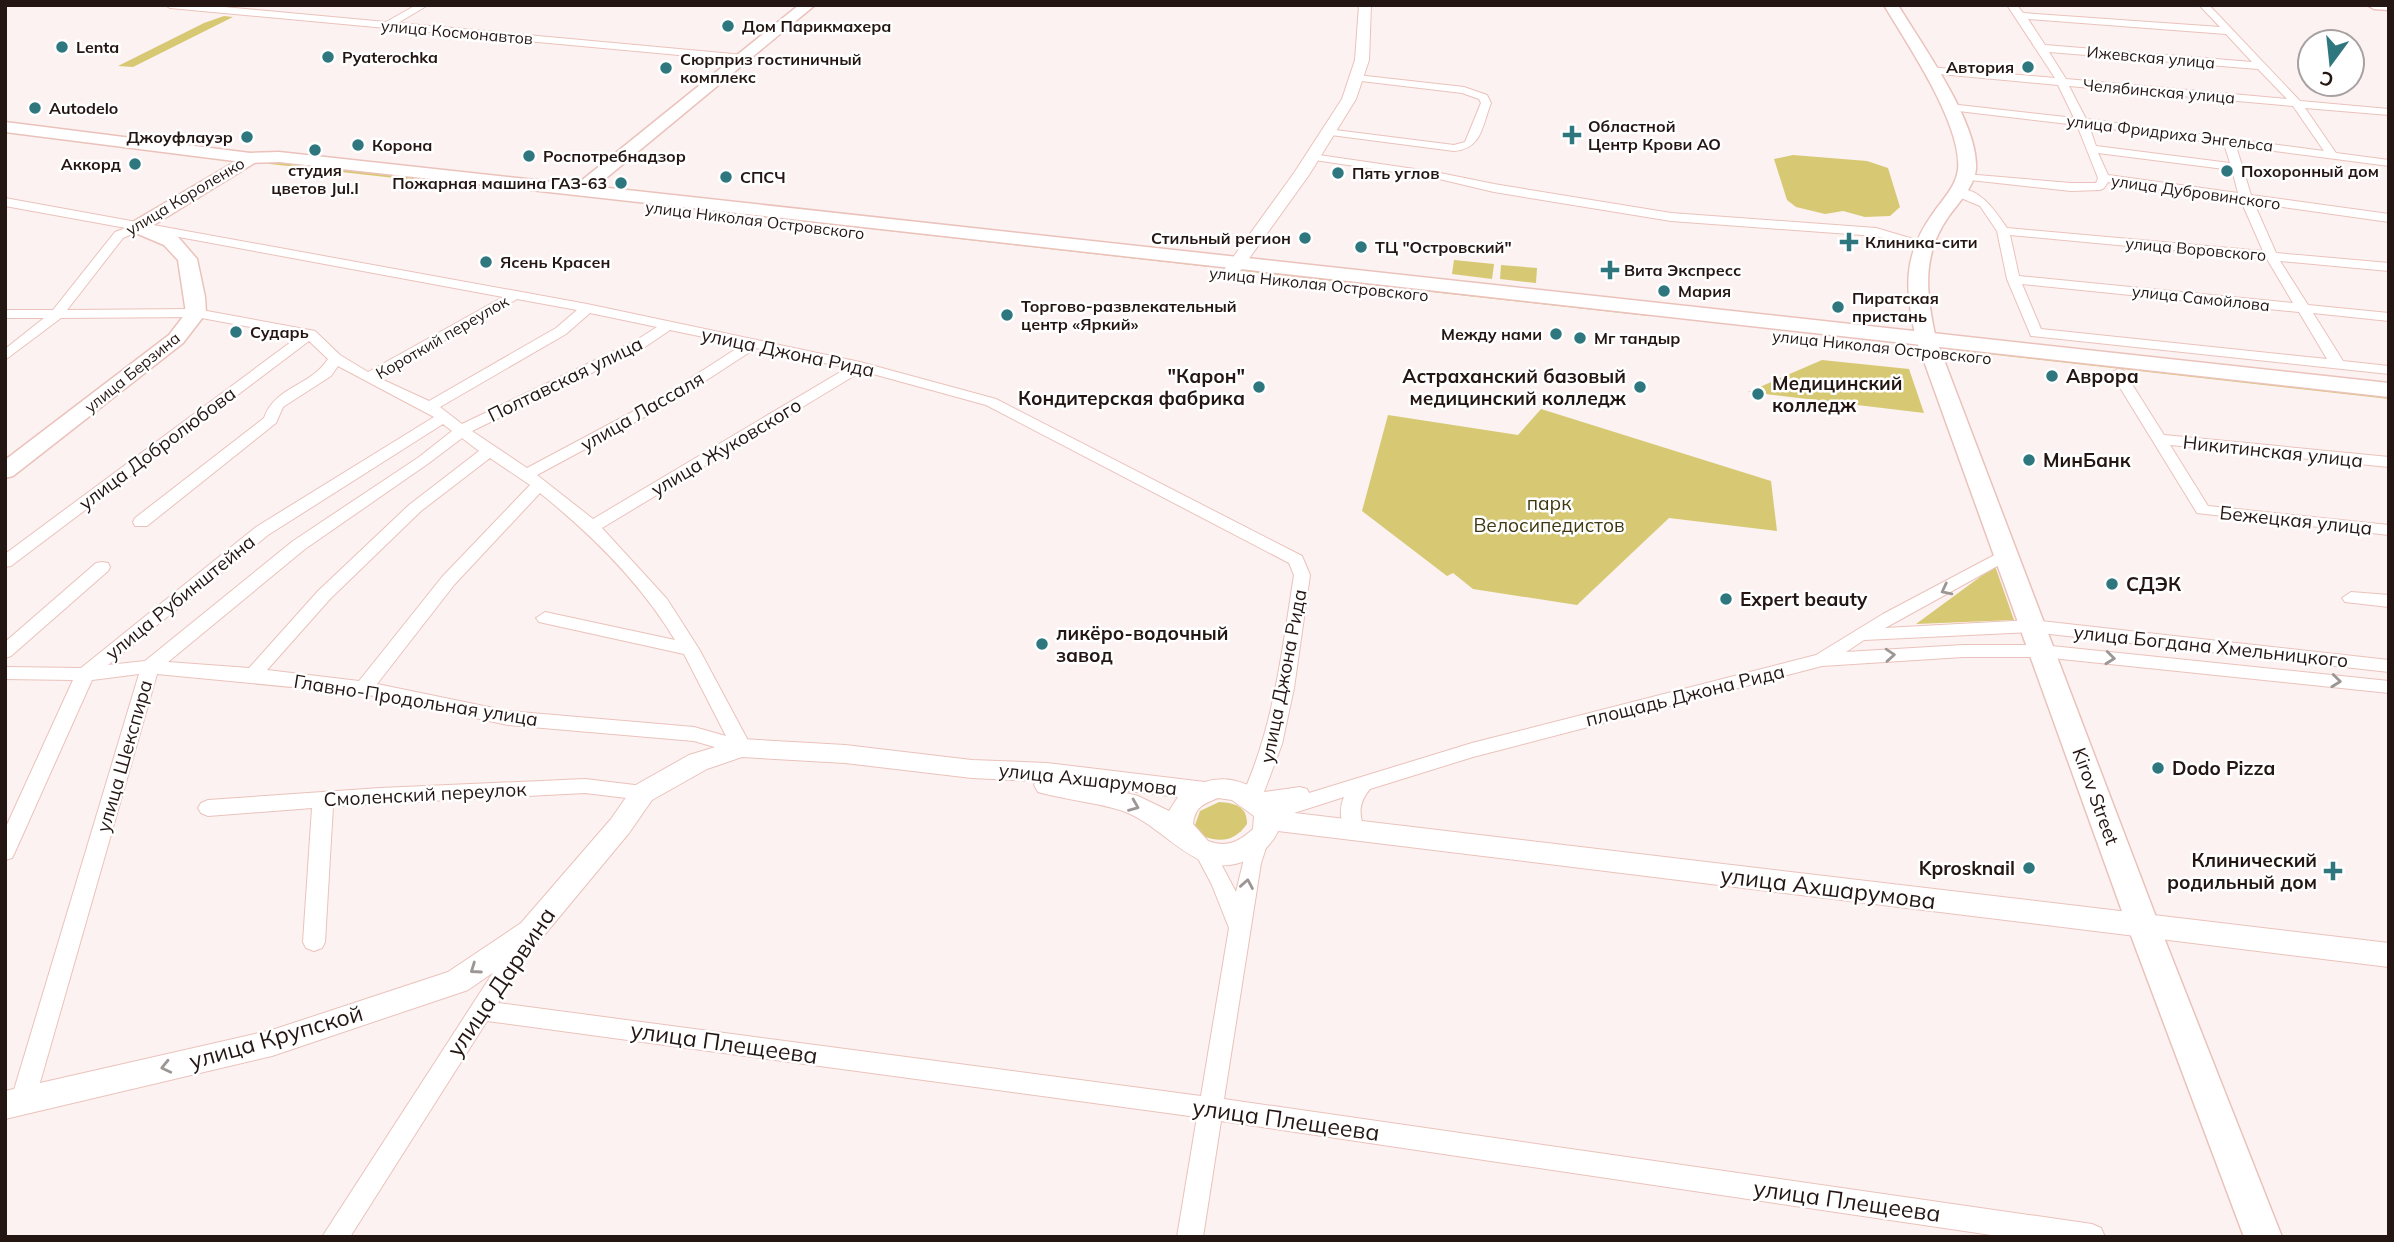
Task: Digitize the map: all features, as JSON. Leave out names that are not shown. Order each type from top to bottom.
[{"type":"main road","points":[[576,194],[808,5]]},
{"type":"main road","points":[[1891,5],[1950,107],[1966,155],[1962,185]]},
{"type":"main road","points":[[2374,5],[2389,6]]},
{"type":"main road","name":"улица Николая Островского","points":[[5,127],[250,158],[266,165],[576,194],[1232,269],[1681,316],[2118,373],[2389,404]]},
{"type":"main road","name":"улица Короленко","points":[[138,228],[250,158]]},
{"type":"main road","name":"Kirov Street","points":[[1962,185],[1924,244],[1917,265],[1915,290],[1928,347],[2143,925],[2263,1237]]},
{"type":"main road","name":"улица Берзина","points":[[5,471],[176,339],[196,313],[187,260],[171,241],[138,228]]},
{"type":"main road","name":"улица Николая Островского","points":[[1928,347],[2389,390]]},
{"type":"street","name":"улица Космонавтов","points":[[170,5],[744,58]]},
{"type":"street","points":[[388,25],[423,5]]},
{"type":"street","points":[[1232,269],[1312,157],[1349,99],[1362,60],[1366,5]]},
{"type":"street","points":[[2012,5],[2063,83],[2094,149],[2094,162],[2104,178]]},
{"type":"street","points":[[2204,5],[2297,104],[2332,155]]},
{"type":"street","points":[[2021,16],[2230,31]]},
{"type":"street","name":"Ижевская улица","points":[[2041,48],[2262,66]]},
{"type":"street","name":"Челябинская улица","points":[[1929,70],[2389,112]]},
{"type":"street","points":[[1327,132],[1454,148],[1466,147],[1470,144],[1486,103],[1483,97],[1464,90],[1357,78]]},
{"type":"street","name":"улица Фридриха Энгельса","points":[[1950,107],[2389,163]]},
{"type":"street","points":[[2229,141],[2246,199],[2271,256],[2301,309],[2338,365]]},
{"type":"street","points":[[2094,149],[2236,167]]},
{"type":"street","points":[[1312,157],[1435,175],[1494,188],[1671,217],[1863,231],[1924,244]]},
{"type":"street","name":"улица Дубровинского","points":[[1962,185],[2100,186],[2104,178],[2389,218]]},
{"type":"street","points":[[1962,185],[1984,203],[2003,232],[2013,279],[2036,334],[2389,370]]},
{"type":"street","name":"улица Джона Рида","points":[[5,202],[587,308],[860,366],[991,402],[1296,560],[1302,575],[1209,1108],[1190,1237]]},
{"type":"street","name":"улица Короленко","points":[[5,356],[57,314],[120,235],[138,228]]},
{"type":"street","name":"улица Воровского","points":[[2003,232],[2389,267]]},
{"type":"street","name":"улица Самойлова","points":[[2013,279],[2389,317]]},
{"type":"street","name":"Короткий переулок","points":[[368,378],[515,295]]},
{"type":"street","name":"улица Рубинштейна","points":[[5,852],[85,674],[262,531],[436,412],[561,331],[587,308]]},
{"type":"street","points":[[5,314],[196,313],[310,334],[335,358],[436,412],[489,451],[534,478],[592,527],[661,603],[690,649],[742,748]]},
{"type":"street","name":"Полтавская улица","points":[[463,430],[640,344],[667,326]]},
{"type":"street","name":"улица Добролюбова","points":[[5,562],[310,334]]},
{"type":"street","name":"улица Лассаля","points":[[364,688],[411,623],[534,478],[753,344]]},
{"type":"street","points":[[141,522],[271,420],[276,405],[326,373],[335,358]]},
{"type":"street","name":"улица Жуковского","points":[[592,527],[860,366]]},
{"type":"street","points":[[2118,373],[2157,439]]},
{"type":"street","name":"улица Шекспира","points":[[14,1102],[150,667],[299,545],[463,430]]},
{"type":"street","name":"Никитинская улица","points":[[2157,439],[2389,462]]},
{"type":"street","name":"Бежецкая улица","points":[[2157,439],[2203,510],[2389,530]]},
{"type":"street","points":[[253,675],[324,595],[415,508],[489,451]]},
{"type":"street","name":"площадь Джона Рида","points":[[1260,814],[1472,750],[1822,660],[1855,636],[1963,581],[2004,555]]},
{"type":"street","points":[[5,652],[102,567]]},
{"type":"street","points":[[2351,598],[2389,601]]},
{"type":"street","points":[[545,618],[690,649]]},
{"type":"street","points":[[1855,636],[2037,638]]},
{"type":"street","points":[[1822,660],[1924,653],[2037,638]]},
{"type":"street","name":"улица Богдана Хмельницкого","points":[[2037,638],[2389,666]]},
{"type":"street","name":"улица Богдана Хмельницкого","points":[[2037,638],[2389,687]]},
{"type":"street","name":"Главно-Продольная улица","points":[[5,673],[85,674],[150,667],[253,675],[364,688],[508,718],[694,734],[742,748]]},
{"type":"street","name":"улица Ахшарумова","points":[[742,748],[845,754],[972,769],[1046,772],[1204,791]]},
{"type":"street","name":"улица Дарвина","points":[[335,1237],[531,931],[620,826],[643,793],[698,762],[742,748]]},
{"type":"street","name":"улица Ахшарумова","points":[[972,769],[1129,803],[1160,818],[1195,845]]},
{"type":"street","points":[[1354,785],[1349,813],[1355,830]]},
{"type":"street","name":"Смоленский переулок","points":[[208,808],[323,799],[585,786],[643,793]]},
{"type":"street","points":[[1195,845],[1234,854],[1247,849],[1260,814],[1229,788],[1204,791],[1192,797],[1184,806],[1180,817],[1180,828],[1222,884],[1240,928]]},
{"type":"street","points":[[314,942],[323,799]]},
{"type":"street","name":"улица Ахшарумова","points":[[1260,814],[1355,830],[2389,955]]},
{"type":"street","name":"улица Крупской","points":[[14,1102],[272,1043],[458,981],[531,931]]},
{"type":"street","name":"улица Плещеева","points":[[480,1010],[1209,1108],[2092,1237]]},
{"type":"green space","points":[[224,16],[233,17],[133,67],[118,66],[204,23]]},
{"type":"green space","points":[[1793,155],[1867,161],[1888,168],[1900,207],[1890,216],[1865,217],[1843,211],[1825,214],[1796,207],[1787,200],[1774,159]]},
{"type":"green space","points":[[269,160],[488,185],[457,185],[270,164],[267,163]]},
{"type":"green space","points":[[702,209],[1214,265],[1209,267]]},
{"type":"green space","points":[[1454,260],[1494,264],[1492,279],[1452,274]]},
{"type":"green space","points":[[1501,265],[1537,268],[1536,283],[1500,279]]},
{"type":"green space","points":[[1241,267],[1652,314],[1648,316],[1243,271]]},
{"type":"green space","points":[[1947,347],[2389,391],[2389,399],[1952,350]]},
{"type":"green space","points":[[1822,360],[1909,369],[1924,413],[1748,392]]},
{"type":"green space","name":"парк Велосипедистов","points":[[1541,409],[1771,481],[1777,531],[1669,518],[1577,605],[1473,589],[1453,573],[1447,576],[1362,511],[1388,415],[1518,435]]},
{"type":"green space","points":[[1995,566],[2014,620],[1916,624]]},
{"type":"green space","points":[[1219,802],[1230,803],[1242,809],[1247,824],[1238,834],[1221,840],[1202,836],[1195,825],[1200,811]]},
{"type":"place","name":"Дом Парикмахера","points":[[728,26]]},
{"type":"place","name":"Lenta","points":[[62,47]]},
{"type":"place","name":"Pyaterochka","points":[[328,57]]},
{"type":"place","name":"Автория","points":[[2028,67]]},
{"type":"place","name":"Сюрприз гостиничный комплекс","points":[[666,68]]},
{"type":"place","name":"Autodelo","points":[[35,108]]},
{"type":"place","name":"Областной Центр Крови АО","points":[[1572,135]]},
{"type":"place","name":"Джоуфлауэр","points":[[247,137]]},
{"type":"place","name":"Корона","points":[[358,145]]},
{"type":"place","name":"студия цветов Jul.I","points":[[315,150]]},
{"type":"place","name":"Роспотребнадзор","points":[[529,156]]},
{"type":"place","name":"Аккорд","points":[[135,164]]},
{"type":"place","name":"Похоронный дом","points":[[2227,171]]},
{"type":"place","name":"Пять углов","points":[[1338,173]]},
{"type":"place","name":"СПСЧ","points":[[726,177]]},
{"type":"place","name":"Пожарная машина ГАЗ-63","points":[[621,183]]},
{"type":"place","name":"Стильный регион","points":[[1305,238]]},
{"type":"place","name":"Клиника-сити","points":[[1849,242]]},
{"type":"place","name":"ТЦ \"Островский\"","points":[[1361,247]]},
{"type":"place","name":"Ясень Красен","points":[[486,262]]},
{"type":"place","name":"Вита Экспресс","points":[[1610,270]]},
{"type":"place","name":"Мария","points":[[1664,291]]},
{"type":"place","name":"Пиратская пристань","points":[[1838,307]]},
{"type":"place","name":"Торгово-развлекательный центр «Яркий»","points":[[1007,315]]},
{"type":"place","name":"Сударь","points":[[236,332]]},
{"type":"place","name":"Между нами","points":[[1556,334]]},
{"type":"place","name":"Мг тандыр","points":[[1580,338]]},
{"type":"place","name":"Аврора","points":[[2052,376]]},
{"type":"place","name":"\"Карон\" Кондитерская фабрика","points":[[1259,387]]},
{"type":"place","name":"Астраханский базовый медицинский колледж","points":[[1640,387]]},
{"type":"place","name":"Медицинский колледж","points":[[1758,394]]},
{"type":"place","name":"МинБанк","points":[[2029,460]]},
{"type":"place","name":"СДЭК","points":[[2112,584]]},
{"type":"place","name":"Expert beauty","points":[[1726,599]]},
{"type":"place","name":"ликёро-водочный завод","points":[[1042,644]]},
{"type":"place","name":"Dodo Pizza","points":[[2158,768]]},
{"type":"place","name":"Kprosknail","points":[[2029,868]]},
{"type":"place","name":"Клинический родильный дом","points":[[2333,871]]}]
